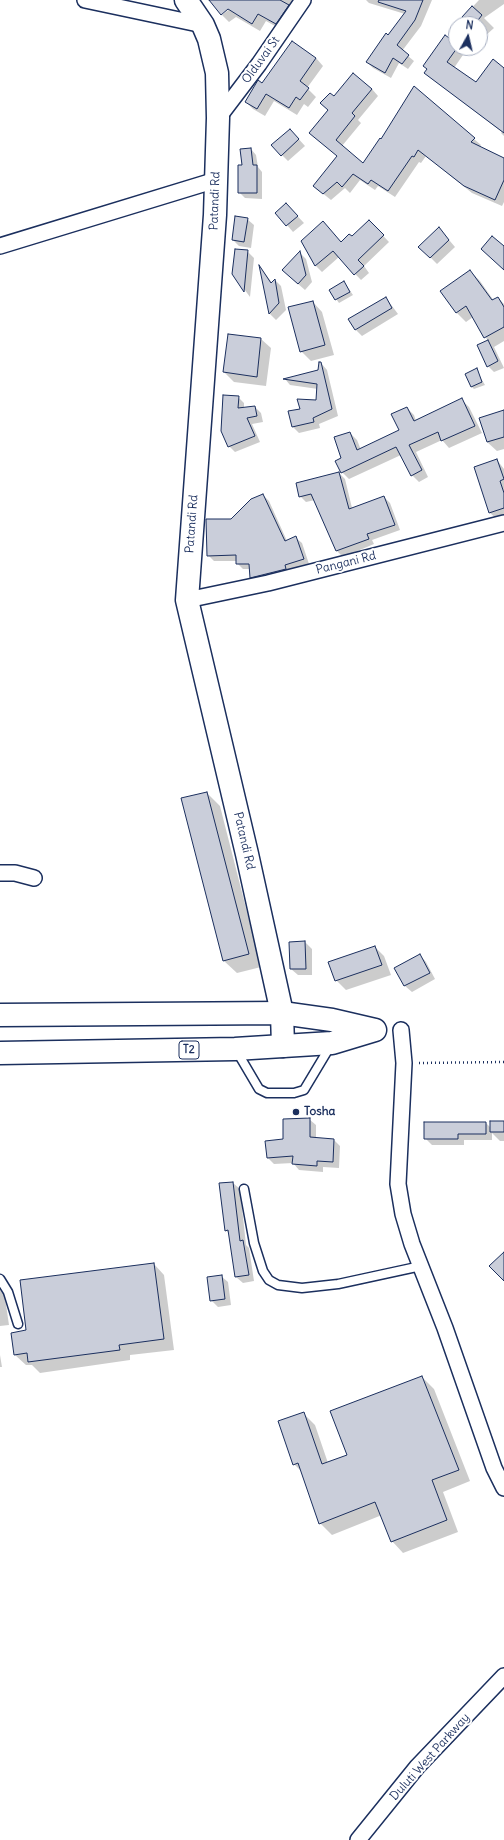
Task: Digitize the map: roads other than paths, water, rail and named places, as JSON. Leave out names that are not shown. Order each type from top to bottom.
[{"type":"main road","name":"Patandi Rd","points":[[186,0],[203,25],[209,39],[217,73],[218,118],[206,356],[186,600],[247,854],[282,1013],[283,1046]]},
{"type":"main road","name":"T2","points":[[0,1015],[282,1013],[332,1020],[375,1030],[332,1043],[235,1049],[0,1053]]},
{"type":"street","points":[[85,0],[203,25]]},
{"type":"street","name":"Olduvai St","points":[[218,118],[259,64],[303,0]]},
{"type":"street","points":[[0,246],[216,180]]},
{"type":"street","name":"Pangani Rd","points":[[186,600],[268,583],[504,523]]},
{"type":"street","points":[[0,873],[15,873],[34,878]]},
{"type":"street","points":[[401,1030],[404,1063],[398,1184],[403,1214],[412,1244],[445,1328],[491,1461],[504,1488]]},
{"type":"street","name":"Duluti West Parkway","points":[[358,1840],[417,1767],[504,1676]]},
{"type":"lane","points":[[235,1049],[259,1089],[267,1093],[294,1093],[304,1090],[332,1043]]},
{"type":"lane","points":[[244,1189],[254,1243],[263,1271],[269,1280],[278,1285],[302,1288],[338,1284],[421,1266]]},
{"type":"lane","points":[[0,1279],[8,1292],[18,1324]]},
{"type":"place","name":"Tosha","points":[[296,1112]]}]
